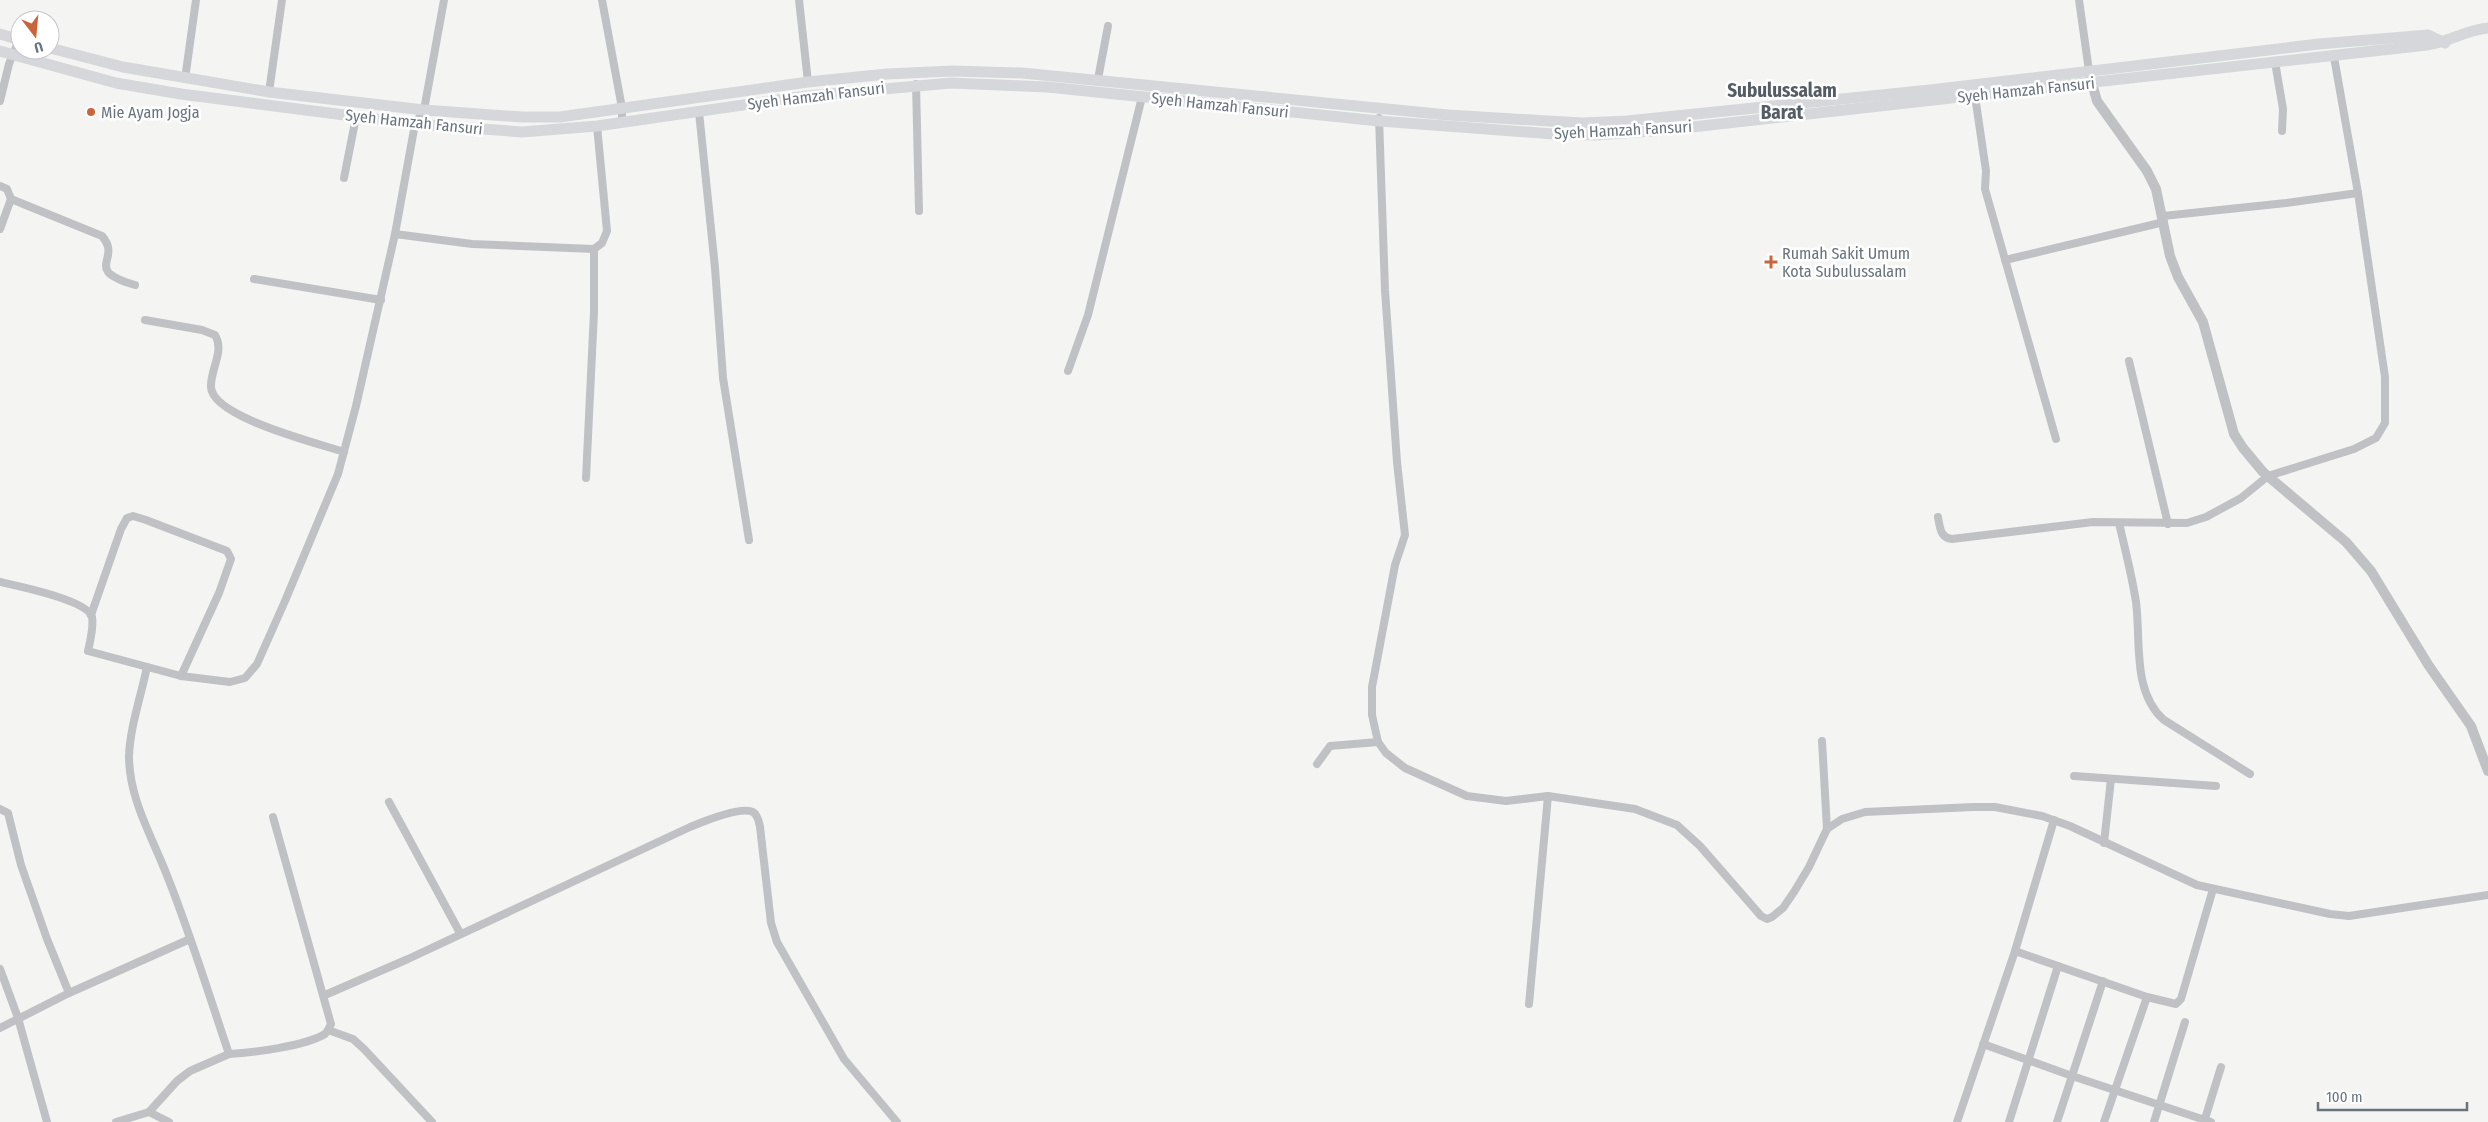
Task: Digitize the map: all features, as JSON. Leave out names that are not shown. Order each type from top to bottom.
[{"type":"main road","name":"Syeh Hamzah Fansuri","points":[[29,60],[133,86],[415,124],[522,132],[597,126],[806,96],[916,84],[951,83],[1047,87],[1379,121],[1553,134],[1975,96],[2334,56],[2445,43],[2472,30],[2488,28]]},
{"type":"main road","name":"Syeh Hamzah Fansuri","points":[[60,51],[122,67],[268,92],[424,110],[522,118],[560,117],[808,82],[887,74],[952,71],[1022,73],[1098,79],[1448,116],[1625,127],[2319,44],[2428,35],[2445,43]]},
{"type":"main road","points":[[886,87],[887,74]]},
{"type":"street","points":[[185,79],[196,0]]},
{"type":"street","points":[[268,92],[282,0]]},
{"type":"street","points":[[181,676],[219,593],[231,559],[227,551],[133,516],[127,518],[121,529],[91,615],[88,651],[181,676],[230,682],[239,681],[250,673],[286,601],[338,474],[395,234],[415,124],[424,110],[444,0]]},
{"type":"street","points":[[602,0],[622,108],[622,122]]},
{"type":"street","points":[[799,0],[808,82]]},
{"type":"street","points":[[2079,0],[2089,71],[2097,101],[2152,179],[2160,200],[2173,266],[2206,333],[2231,428],[2243,448],[2268,476],[2341,538],[2371,571],[2429,666],[2468,720],[2488,771]]},
{"type":"street","points":[[1098,79],[1108,26]]},
{"type":"street","points":[[1938,517],[1942,535],[1952,539],[2044,526],[2093,522],[2186,523],[2206,516],[2249,494],[2268,476],[2371,442],[2382,431],[2385,423],[2385,377],[2358,193],[2334,56]]},
{"type":"street","points":[[0,101],[12,60]]},
{"type":"street","points":[[2275,62],[2284,109],[2282,131]]},
{"type":"street","points":[[916,84],[918,211]]},
{"type":"street","points":[[1975,96],[1986,171],[1985,190],[2056,438]]},
{"type":"street","points":[[1068,372],[1088,315],[1098,268],[1142,97]]},
{"type":"street","points":[[1381,108],[1379,121],[1385,290],[1397,462],[1406,535],[1395,565],[1372,688],[1373,723],[1378,742],[1386,753],[1405,768],[1467,796],[1506,800],[1548,796],[1635,809],[1677,825],[1700,846],[1761,916],[1767,919],[1783,908],[1794,892],[1827,829],[1842,819],[1865,812],[1922,808],[1995,807],[2054,820],[2183,880],[2213,889],[2349,916],[2488,895]]},
{"type":"street","points":[[699,112],[715,268],[723,378],[749,540]]},
{"type":"street","points":[[344,178],[356,117]]},
{"type":"street","points":[[395,234],[472,244],[594,249],[606,238],[607,231],[597,126]]},
{"type":"street","points":[[0,186],[7,189],[11,199],[0,229]]},
{"type":"street","points":[[2005,260],[2163,219],[2358,193]]},
{"type":"street","points":[[11,199],[102,236],[108,244],[106,265],[108,274],[112,278],[135,285]]},
{"type":"street","points":[[586,478],[594,312],[594,249]]},
{"type":"street","points":[[254,279],[380,300]]},
{"type":"street","points":[[145,320],[202,330],[214,335],[219,348],[211,386],[213,395],[220,404],[244,418],[344,452]]},
{"type":"street","points":[[2129,361],[2168,524]]},
{"type":"street","points":[[2118,523],[2136,601],[2143,682],[2154,712],[2250,774]]},
{"type":"street","points":[[0,582],[81,605],[91,615]]},
{"type":"street","points":[[147,667],[131,741],[131,778],[143,819],[168,877],[229,1054]]},
{"type":"street","points":[[1822,740],[1827,829]]},
{"type":"street","points":[[1317,764],[1330,746],[1378,742]]},
{"type":"street","points":[[2074,776],[2216,786]]},
{"type":"street","points":[[2104,843],[2111,779]]},
{"type":"street","points":[[1529,1004],[1548,796]]},
{"type":"street","points":[[389,802],[460,933]]},
{"type":"street","points":[[0,809],[8,813],[21,865],[47,939],[69,993]]},
{"type":"street","points":[[325,995],[408,959],[460,933],[690,827],[725,815],[743,811],[752,812],[756,814],[760,827],[770,923],[777,942],[844,1059],[897,1122]]},
{"type":"street","points":[[116,1122],[149,1112],[177,1081],[190,1071],[229,1054],[258,1051],[295,1043],[323,1034],[328,1030],[331,1024],[325,995],[273,817]]},
{"type":"street","points":[[1957,1122],[2015,950],[2054,820]]},
{"type":"street","points":[[2015,950],[2147,997],[2174,1004],[2181,999],[2213,889]]},
{"type":"street","points":[[0,1028],[69,993],[190,939]]},
{"type":"street","points":[[2009,1122],[2058,966]]},
{"type":"street","points":[[0,969],[18,1018],[47,1122]]},
{"type":"street","points":[[2057,1122],[2103,981]]},
{"type":"street","points":[[2104,1122],[2147,997]]},
{"type":"street","points":[[2154,1122],[2185,1022]]},
{"type":"street","points":[[328,1030],[353,1039],[432,1122]]},
{"type":"street","points":[[1983,1044],[2207,1121],[2221,1067]]},
{"type":"street","points":[[149,1112],[169,1122]]},
{"type":"place","name":"Mie Ayam Jogja","points":[[91,112]]},
{"type":"place","name":"Rumah Sakit Umum Kota Subulussalam","points":[[1771,262]]},
{"type":"district","name":"Subulussalam Barat","points":[[1782,101]]}]
